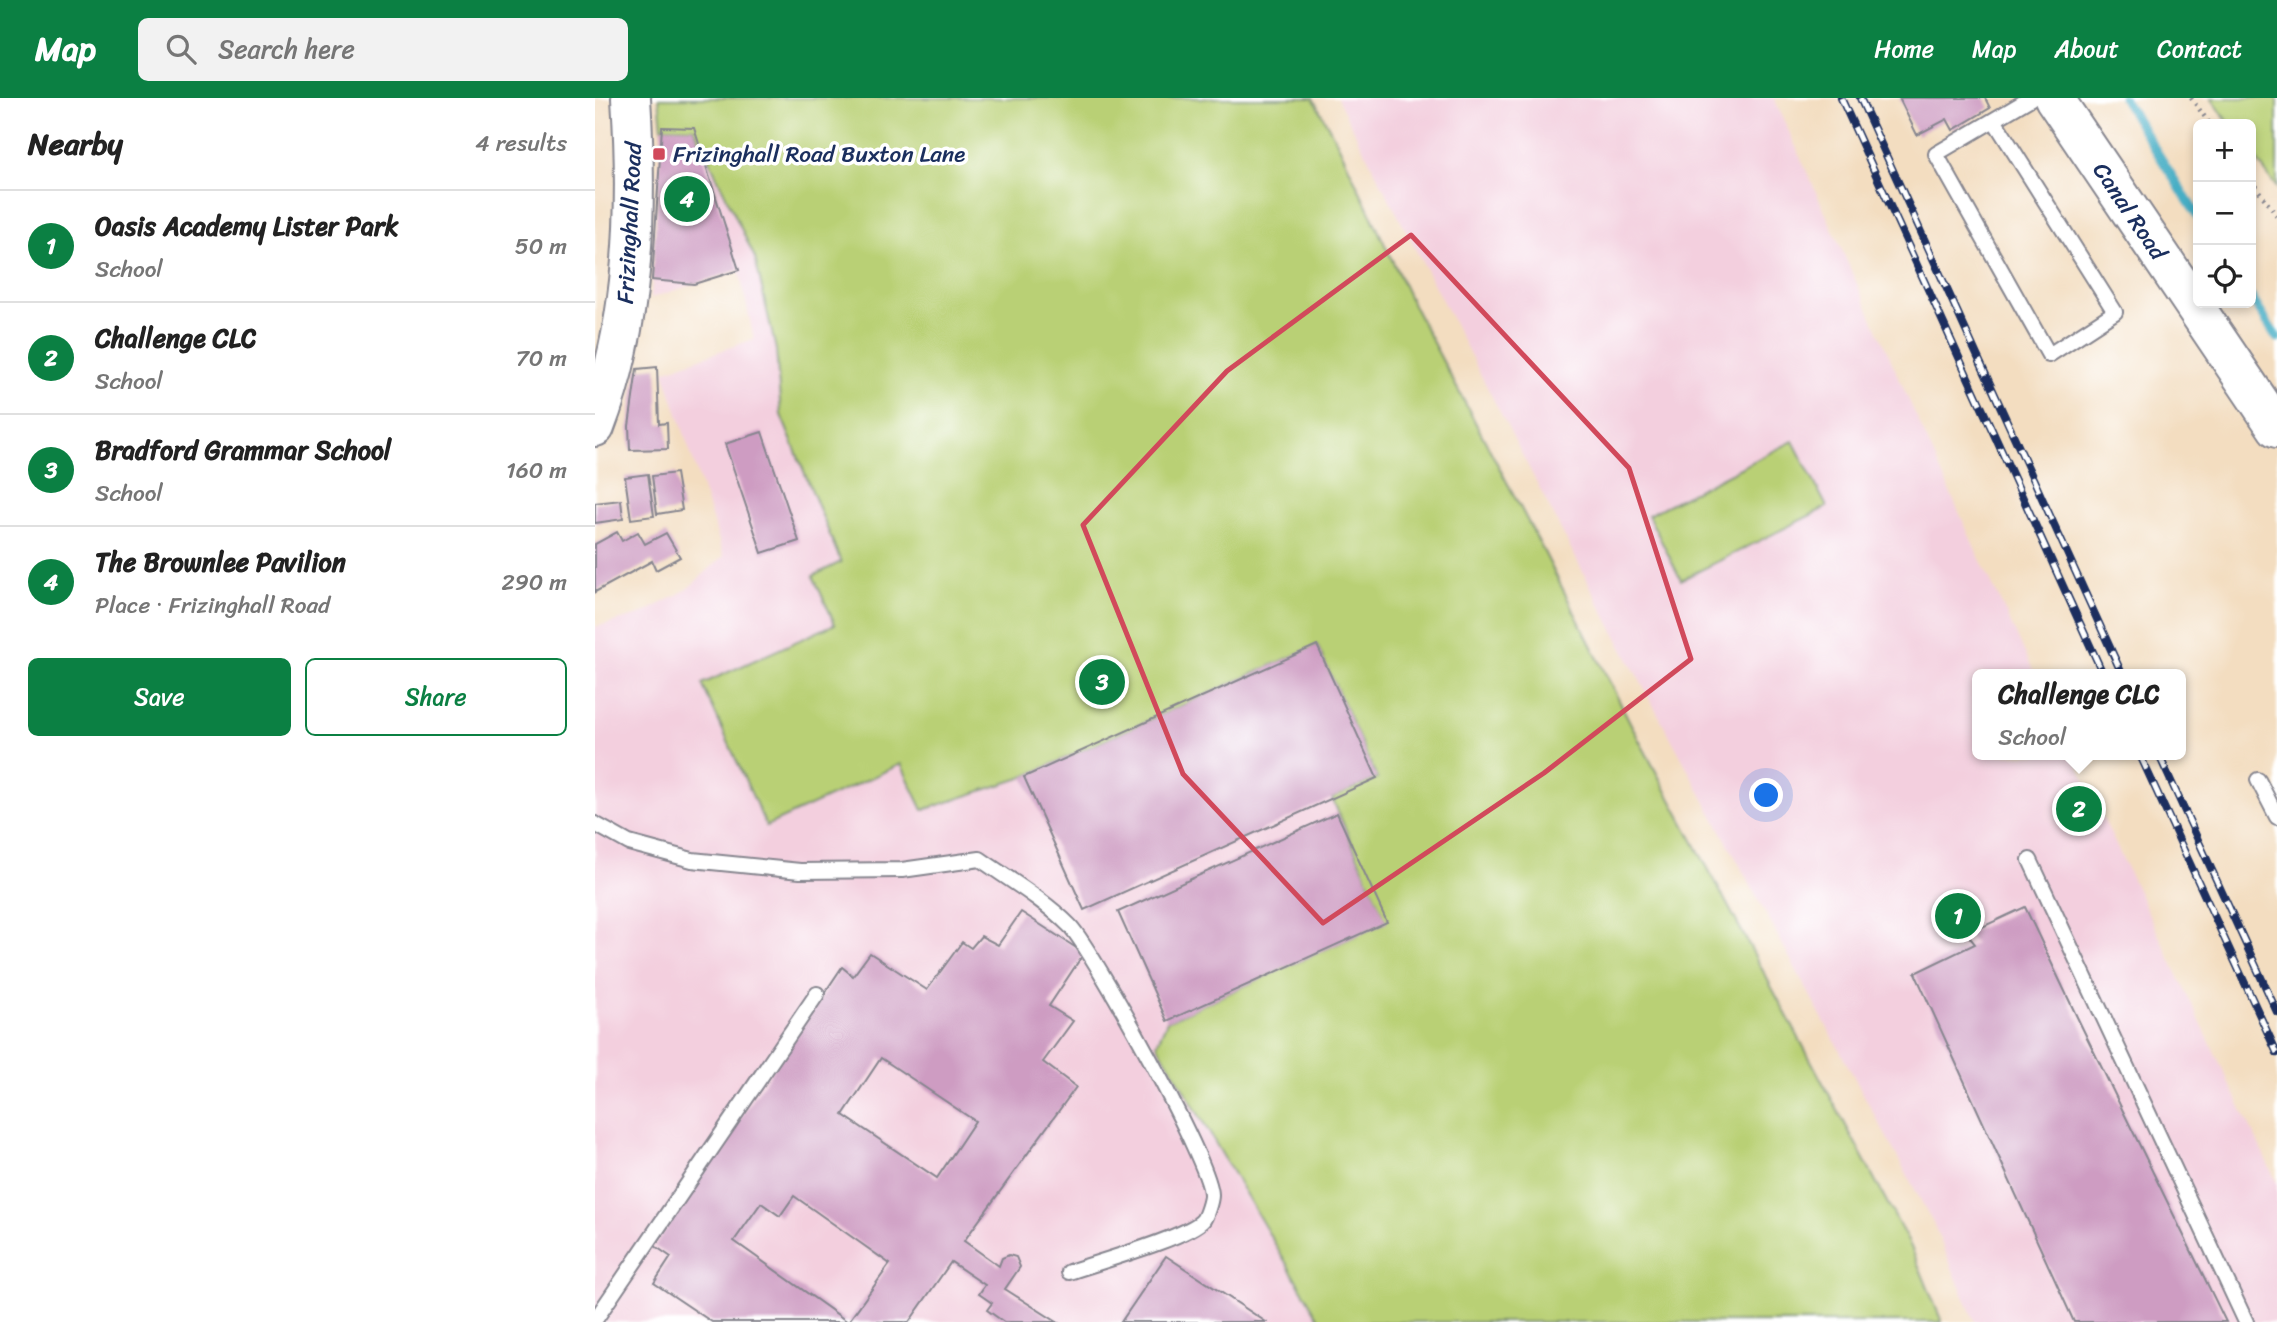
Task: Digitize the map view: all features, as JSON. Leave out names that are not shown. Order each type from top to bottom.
[{"type":"main road","name":"Frizinghall Road","points":[[595,427],[610,388],[625,316],[631,262],[635,150],[631,98]]},
{"type":"main road","name":"Canal Road","points":[[2054,98],[2277,428]]},
{"type":"lane","points":[[1994,120],[2115,312],[2049,355],[1936,154],[2031,98]]},
{"type":"lane","points":[[2258,780],[2277,817]]},
{"type":"lane","points":[[595,824],[629,843],[692,860],[773,868],[902,870],[980,859],[1071,927],[1098,968],[1173,1104],[1201,1162],[1211,1195],[1204,1219],[1187,1232],[1069,1272]]},
{"type":"lane","points":[[2029,860],[2246,1322]]},
{"type":"lane","points":[[595,1320],[817,994]]},
{"type":"path","points":[[2191,98],[2206,119]]},
{"type":"path","points":[[2252,182],[2277,216]]},
{"type":"highlighted area","points":[[1411,235],[1629,468],[1691,659],[1544,773],[1323,923],[1183,774],[1083,525],[1227,371]]},
{"type":"shaded area","points":[[659,98],[1313,98],[1339,146],[1413,305],[1543,550],[1638,738],[1911,1247],[1736,1322],[595,1322],[595,627],[640,615],[686,590],[724,556],[664,371],[754,339],[739,270],[651,298],[662,127]]},
{"type":"shaded area","points":[[1337,98],[1774,98],[1979,557],[2033,669],[1972,669],[1972,760],[2075,760],[2277,1183],[2277,1322],[1975,1322],[1933,1223],[1624,651]]},
{"type":"green space","points":[[659,98],[1313,98],[1339,146],[1413,305],[1543,550],[1638,738],[1911,1247],[1942,1322],[1321,1322],[1157,1044],[1167,1021],[1386,922],[1332,798],[1377,778],[1317,645],[1024,777],[923,810],[901,764],[766,826],[702,684],[835,624],[813,576],[841,562],[781,415],[776,350],[755,258],[694,128],[662,127]]},
{"type":"green space","points":[[2211,98],[2277,98],[2277,188],[2256,159],[2256,119],[2226,119]]},
{"type":"green space","points":[[1793,441],[1827,507],[1681,580],[1648,515]]},
{"type":"building","points":[[1899,98],[1985,98],[1990,108],[1953,130],[1947,119],[1917,135]]},
{"type":"building","points":[[662,127],[694,128],[739,270],[694,284],[652,280]]},
{"type":"building","points":[[657,367],[659,424],[667,423],[668,449],[630,450],[629,426],[637,369]]},
{"type":"building","points":[[762,432],[799,541],[762,553],[725,444]]},
{"type":"building","points":[[676,473],[682,510],[657,514],[652,476]]},
{"type":"building","points":[[648,474],[654,516],[631,519],[625,477]]},
{"type":"building","points":[[621,500],[623,519],[595,523],[595,503]]},
{"type":"building","points":[[617,532],[622,541],[638,532],[645,544],[666,533],[680,557],[656,570],[652,561],[595,592],[595,544]]},
{"type":"building","points":[[1317,645],[1377,778],[1084,910],[1024,777]]},
{"type":"building","points":[[1337,813],[1387,922],[1167,1021],[1118,912]]},
{"type":"building","points":[[2025,907],[2226,1322],[2074,1322],[1915,973],[1975,944],[1967,934]]},
{"type":"building","points":[[1021,912],[1084,953],[1049,1006],[1073,1021],[1043,1062],[1076,1087],[964,1241],[999,1266],[1002,1258],[1009,1255],[1016,1257],[1020,1267],[1005,1289],[1057,1322],[1004,1322],[987,1310],[992,1303],[979,1294],[985,1285],[951,1262],[909,1322],[848,1322],[712,1322],[654,1283],[671,1257],[655,1246],[842,967],[853,976],[870,953],[927,990],[962,942],[971,948],[981,936],[998,945]],"holes":[[[881,1058],[975,1121],[937,1178],[843,1115]],[[794,1196],[890,1264],[848,1322],[734,1241],[761,1203],[780,1216]]]},
{"type":"building","points":[[1166,1256],[1266,1322],[1121,1322]]},
{"type":"waterway","points":[[2123,98],[2193,209]]},
{"type":"waterway","points":[[2256,305],[2277,338]]},
{"type":"railway","points":[[1841,98],[2101,669]]},
{"type":"railway","points":[[1860,98],[2120,669]]},
{"type":"railway","points":[[2142,760],[2277,1053]]},
{"type":"railway","points":[[2161,760],[2277,1012]]},
{"type":"place","name":"Frizinghall Road Buxton Lane","points":[[659,154]]},
{"type":"place","name":"The Brownlee Pavilion","points":[[687,199]]},
{"type":"place","name":"Bradford Grammar School","points":[[1102,682]]},
{"type":"place","name":"Challenge CLC","points":[[2079,809]]},
{"type":"place","name":"Oasis Academy Lister Park","points":[[1958,916]]}]
